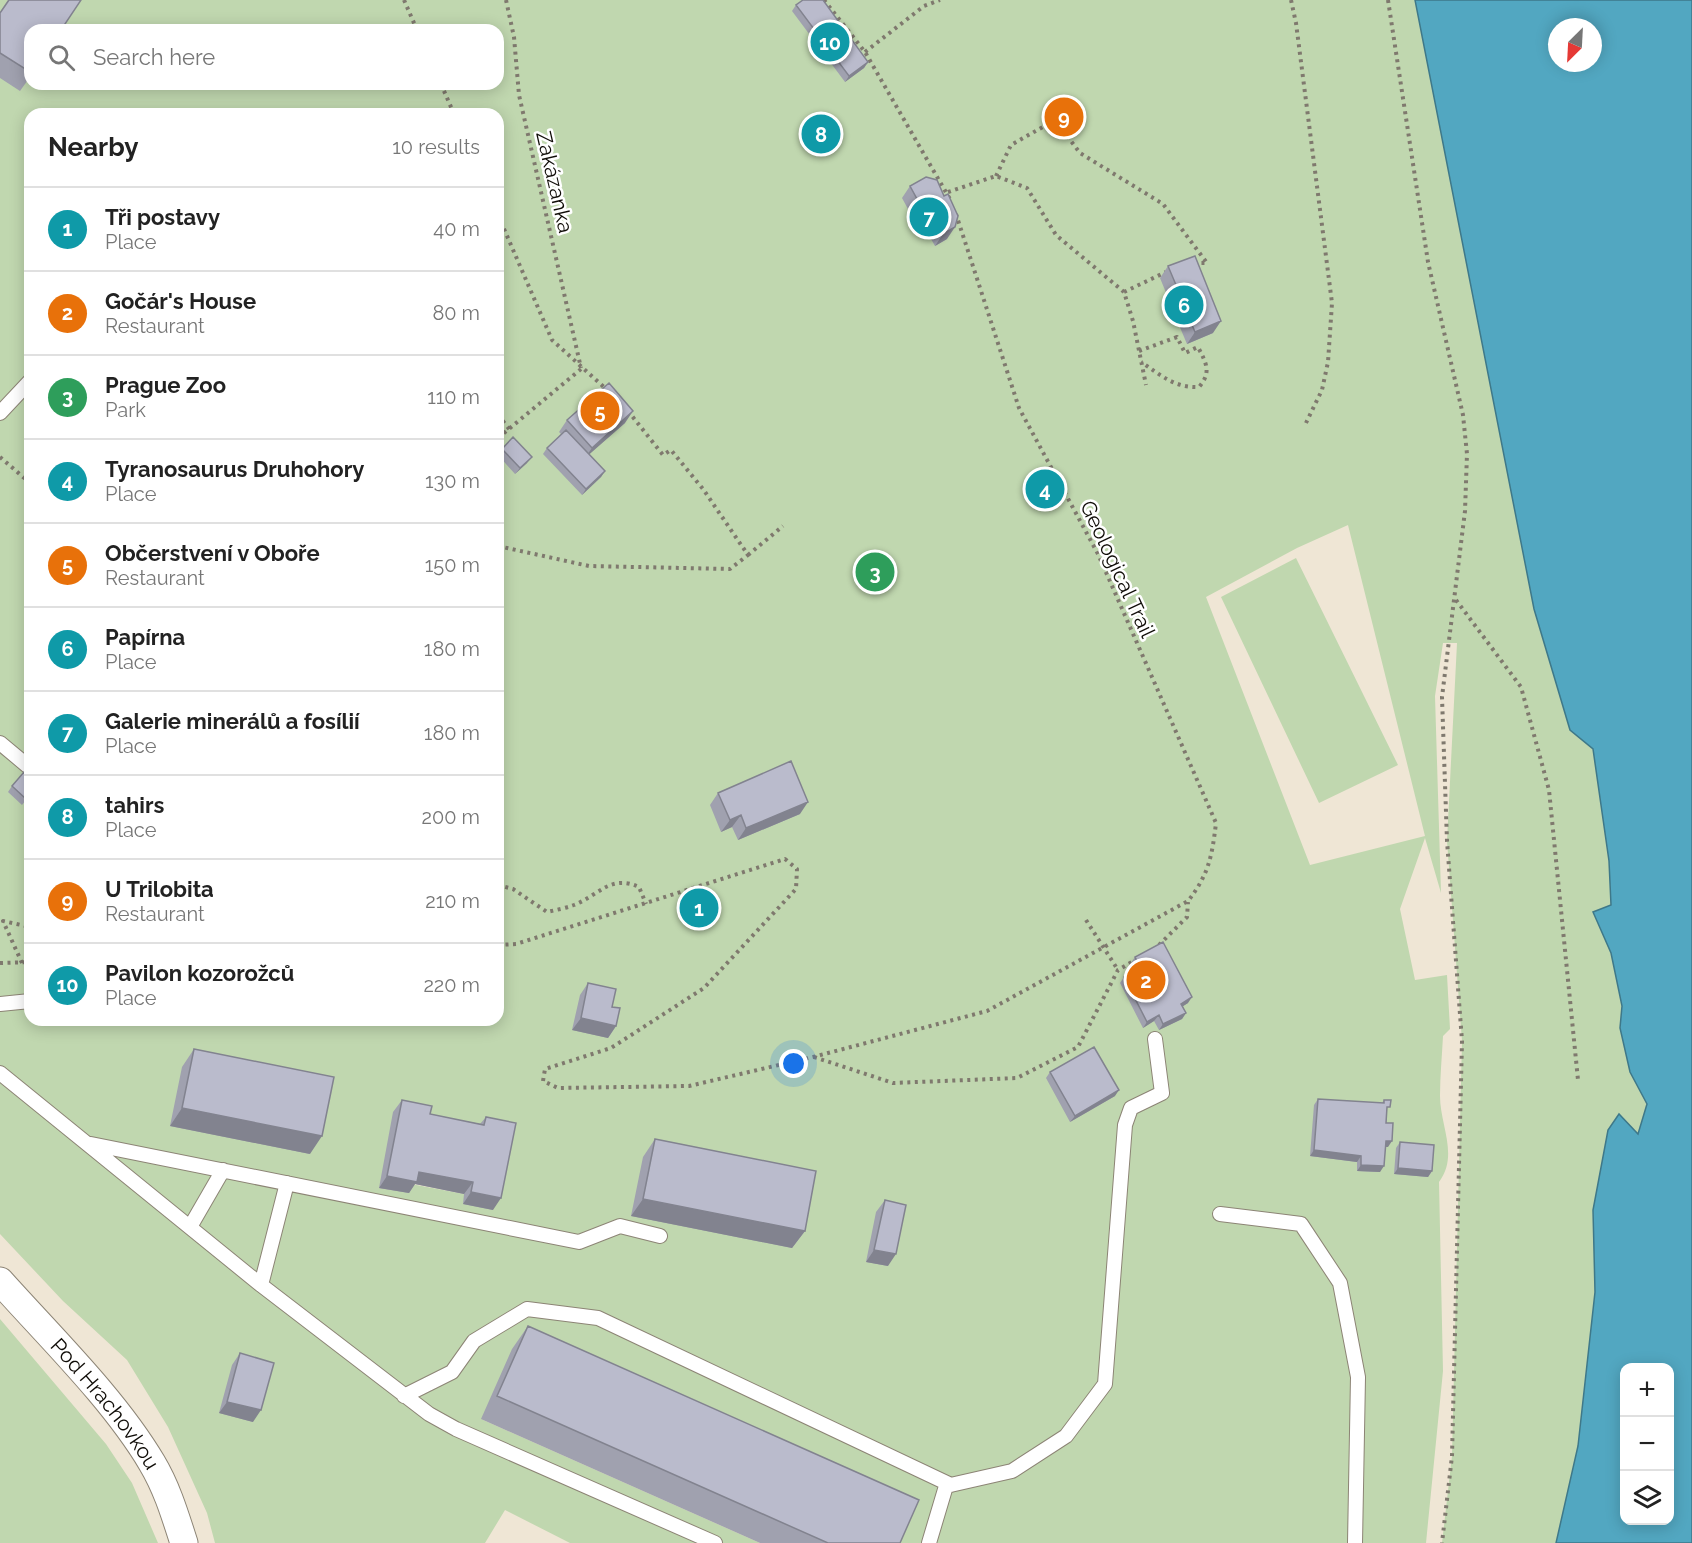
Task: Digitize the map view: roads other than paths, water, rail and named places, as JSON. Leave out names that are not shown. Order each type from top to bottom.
[{"type":"street","name":"Pod Hrachovkou","points":[[0,1281],[119,1417],[145,1453],[172,1503],[184,1543]]},
{"type":"lane","points":[[0,413],[24,387]]},
{"type":"lane","points":[[0,743],[24,763]]},
{"type":"lane","points":[[0,1004],[24,1002]]},
{"type":"lane","points":[[929,1543],[946,1486],[1012,1471],[1066,1436],[1105,1384],[1125,1125],[1131,1108],[1162,1093],[1155,1039]]},
{"type":"lane","points":[[0,1073],[261,1285],[404,1396],[456,1429],[715,1543]]},
{"type":"lane","points":[[87,1143],[579,1242],[620,1226],[660,1236]]},
{"type":"lane","points":[[190,1227],[223,1170]]},
{"type":"lane","points":[[261,1285],[287,1184]]},
{"type":"lane","points":[[1220,1214],[1301,1224],[1340,1283],[1358,1377],[1355,1543]]},
{"type":"lane","points":[[404,1396],[452,1372],[474,1341],[527,1309],[598,1318],[951,1485]]},
{"type":"water","points":[[1415,0],[1692,0],[1692,1543],[1556,1543],[1578,1446],[1595,1292],[1593,1210],[1608,1130],[1619,1114],[1638,1134],[1647,1104],[1630,1072],[1620,1028],[1622,1006],[1611,953],[1593,912],[1611,905],[1609,861],[1593,749],[1570,730],[1534,609]]},
{"type":"place","name":"Pavilon kozorožců","points":[[830,42]]},
{"type":"place","name":"U Trilobita","points":[[1064,117]]},
{"type":"place","name":"tahirs","points":[[821,134]]},
{"type":"place","name":"Galerie minerálů a fosílií","points":[[929,217]]},
{"type":"place","name":"Papírna","points":[[1184,305]]},
{"type":"place","name":"Občerstvení v Oboře","points":[[600,411]]},
{"type":"place","name":"Tyranosaurus Druhohory","points":[[1045,489]]},
{"type":"place","name":"Prague Zoo","points":[[875,572]]},
{"type":"place","name":"Tři postavy","points":[[699,908]]},
{"type":"place","name":"Gočár's House","points":[[1146,980]]}]
